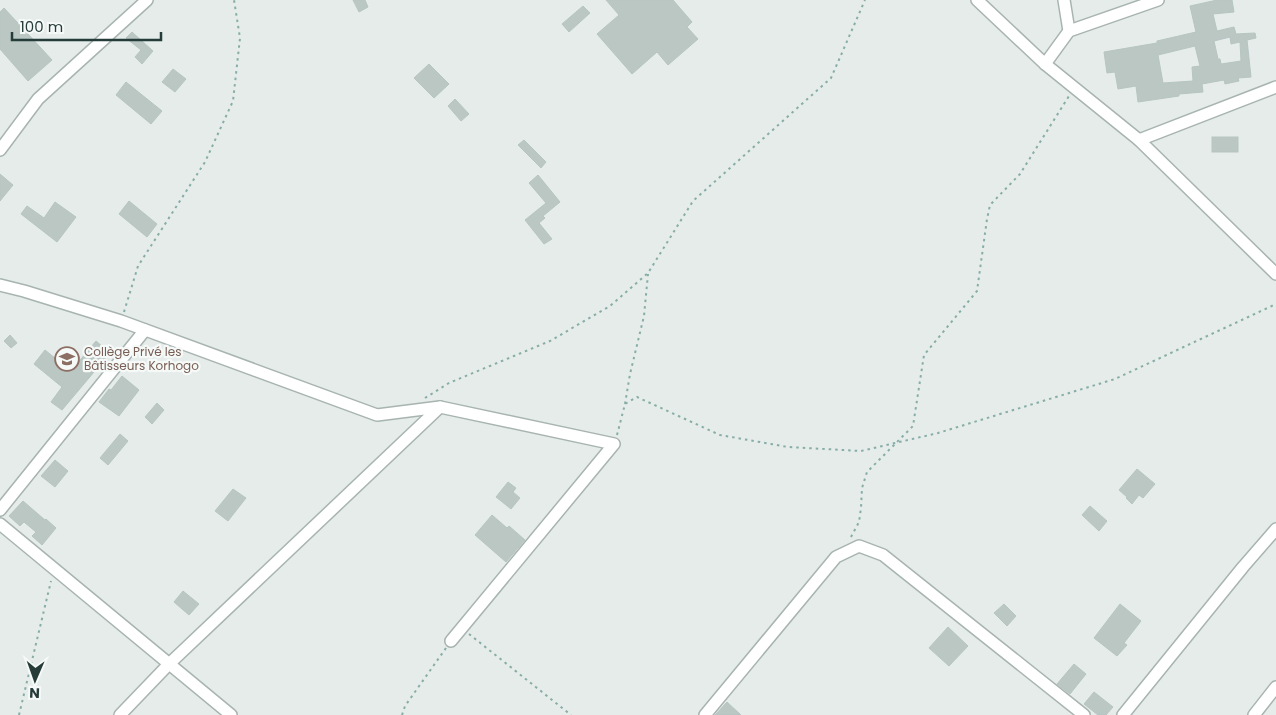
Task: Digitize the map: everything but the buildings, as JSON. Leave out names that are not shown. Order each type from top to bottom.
[{"type":"street","points":[[0,150],[38,99],[147,0]]},
{"type":"street","points":[[976,0],[1044,64],[1139,140],[1276,274]]},
{"type":"street","points":[[1064,0],[1069,31]]},
{"type":"street","points":[[1044,64],[1069,31],[1158,0]]},
{"type":"street","points":[[1139,140],[1276,87]]},
{"type":"street","points":[[0,285],[121,321],[377,414],[440,407],[614,444],[451,641]]},
{"type":"street","points":[[0,510],[145,330]]},
{"type":"street","points":[[120,715],[168,664],[440,407]]},
{"type":"street","points":[[0,524],[231,715]]},
{"type":"street","points":[[1123,715],[1276,529]]},
{"type":"street","points":[[705,715],[836,557],[859,546],[883,555],[1084,715]]},
{"type":"street","points":[[1254,715],[1276,687]]},
{"type":"path","points":[[121,321],[138,266],[205,162],[233,101],[240,38],[234,0]]},
{"type":"path","points":[[420,402],[449,383],[550,341],[610,306],[648,273],[693,201],[831,78],[865,0]]},
{"type":"path","points":[[847,543],[859,522],[862,488],[867,472],[913,426],[924,355],[977,292],[990,205],[1020,174],[1075,88]]},
{"type":"path","points":[[614,444],[625,404],[644,316],[648,273]]},
{"type":"path","points":[[625,404],[637,397],[720,435],[788,447],[861,451],[938,434],[1115,379],[1276,304]]},
{"type":"path","points":[[19,715],[54,570]]},
{"type":"path","points":[[461,627],[571,715]]},
{"type":"path","points":[[402,715],[405,706],[451,641]]},
{"type":"place","name":"Collège Privé les Bâtisseurs Korhogo","points":[[67,359]]}]
